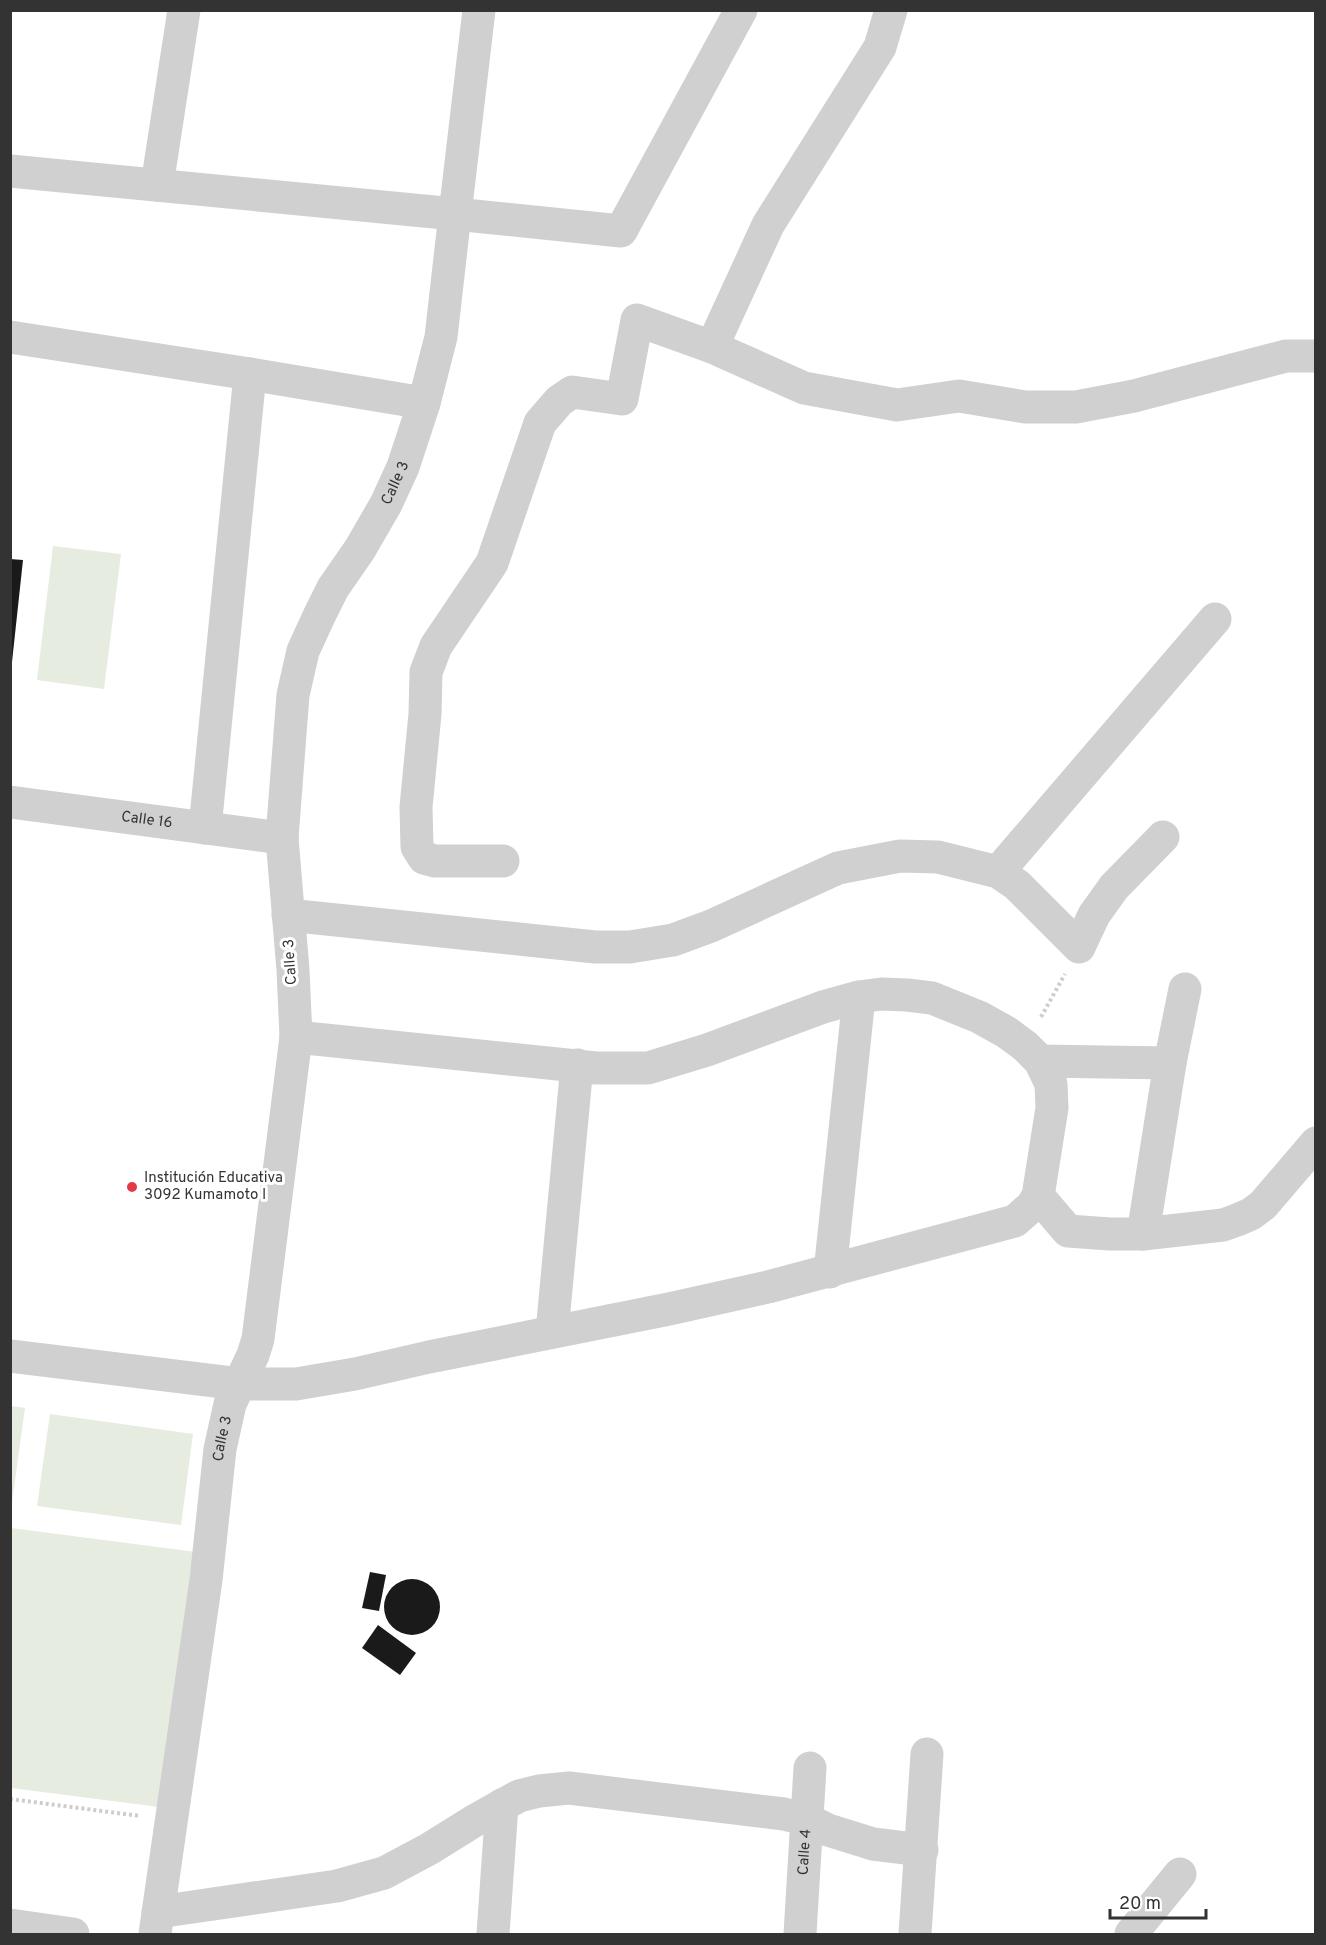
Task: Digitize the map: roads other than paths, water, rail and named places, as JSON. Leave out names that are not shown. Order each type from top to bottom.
[{"type":"street","points":[[157,185],[184,10]]},
{"type":"street","name":"Calle 3","points":[[157,1923],[201,1616],[220,1449],[230,1404],[258,1339],[296,1037],[282,838],[293,695],[303,651],[333,588],[360,549],[386,504],[403,467],[424,403],[441,338],[479,10]]},
{"type":"street","points":[[10,171],[621,231],[741,10]]},
{"type":"street","points":[[712,347],[768,225],[880,46],[891,10]]},
{"type":"street","points":[[503,861],[435,861],[424,858],[417,847],[416,807],[425,714],[426,672],[436,646],[492,562],[540,423],[559,401],[572,392],[622,399],[637,320],[712,347],[804,388],[897,405],[959,396],[1025,407],[1076,407],[1134,396],[1286,356],[1316,356]]},
{"type":"street","points":[[10,337],[424,403]]},
{"type":"street","points":[[205,828],[250,374]]},
{"type":"street","points":[[998,872],[1215,618]]},
{"type":"street","name":"Calle 16","points":[[10,802],[282,838]]},
{"type":"street","points":[[288,915],[595,947],[630,947],[673,940],[838,868],[900,856],[938,857],[998,872],[1017,885],[1079,947],[1094,915],[1114,887],[1163,837]]},
{"type":"street","points":[[1143,1234],[1170,1063],[1185,988]]},
{"type":"street","points":[[10,1356],[240,1384],[296,1384],[669,1309],[830,1272],[992,1227],[1003,1226],[1024,1215],[1038,1196],[1052,1108],[1051,1084],[1032,1053],[979,1017],[932,998],[907,995],[881,994],[859,997],[823,1007],[707,1050],[648,1068],[618,1069],[296,1037]]},
{"type":"street","points":[[830,1272],[859,997]]},
{"type":"street","points":[[1032,1053],[1170,1063]]},
{"type":"street","points":[[552,1332],[577,1065]]},
{"type":"street","points":[[1038,1196],[1068,1231],[1143,1234],[1223,1225],[1251,1214],[1273,1194],[1281,1181],[1316,1143]]},
{"type":"street","points":[[915,1935],[927,1754]]},
{"type":"street","name":"Calle 4","points":[[800,1935],[810,1768]]},
{"type":"street","points":[[157,1923],[337,1886],[384,1873],[519,1796],[569,1788],[784,1814],[808,1820],[828,1830],[873,1844],[922,1850]]},
{"type":"street","points":[[493,1935],[502,1805]]},
{"type":"street","points":[[1131,1935],[1180,1874]]},
{"type":"street","points":[[24,1929],[73,1935]]},
{"type":"place","name":"Institución Educativa 3092 Kumamoto I","points":[[132,1187]]}]
